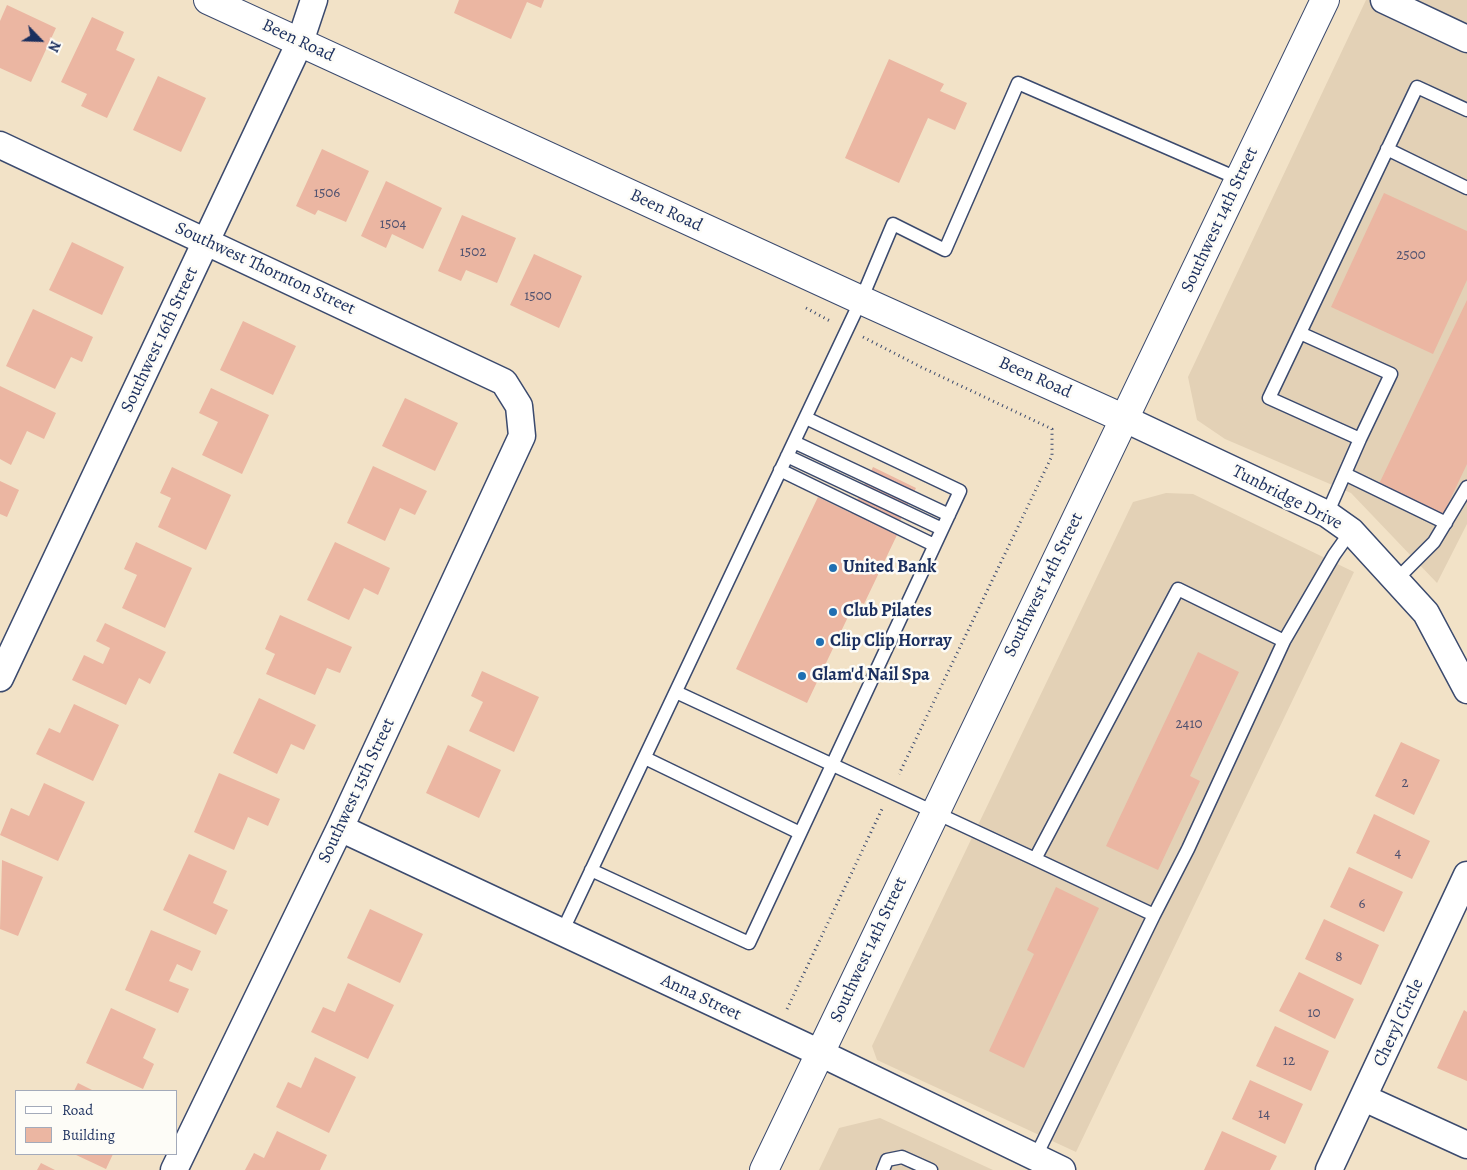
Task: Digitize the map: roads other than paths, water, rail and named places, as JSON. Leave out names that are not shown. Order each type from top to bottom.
[{"type":"main road","name":"Been Road","points":[[208,0],[861,300],[1125,418]]},
{"type":"main road","name":"Southwest 14th Street","points":[[764,1170],[1325,0]]},
{"type":"street","name":"Southwest 16th Street","points":[[0,678],[300,42],[314,0]]},
{"type":"street","points":[[1384,0],[1467,39]]},
{"type":"street","name":"Southwest Thornton Street","points":[[0,145],[504,382],[519,406]]},
{"type":"street","name":"Southwest 15th Street","points":[[174,1170],[340,828],[522,436],[519,406]]},
{"type":"street","name":"Tunbridge Drive","points":[[1125,418],[1327,514],[1351,531],[1426,613],[1467,690]]},
{"type":"street","name":"Anna Street","points":[[340,828],[776,1032],[1049,1166]]},
{"type":"street","name":"Cheryl Circle","points":[[1329,1170],[1467,875]]},
{"type":"street","points":[[1364,1098],[1467,1145]]},
{"type":"lane","points":[[562,932],[806,418],[861,300],[893,224],[945,250],[1018,83],[1239,179]]},
{"type":"lane","points":[[1360,439],[1269,398],[1417,87],[1467,110]]},
{"type":"lane","points":[[1388,149],[1467,188]]},
{"type":"lane","points":[[1300,333],[1391,374],[1327,514]]},
{"type":"lane","points":[[592,870],[748,943],[960,491],[806,418]]},
{"type":"lane","points":[[794,442],[949,515]]},
{"type":"lane","points":[[787,456],[942,529]]},
{"type":"lane","points":[[780,470],[934,545]]},
{"type":"lane","points":[[1345,474],[1446,523]]},
{"type":"lane","points":[[1396,580],[1434,542],[1467,487]]},
{"type":"lane","points":[[1049,1166],[1154,915],[1188,850],[1284,641],[1334,554],[1351,531]]},
{"type":"lane","points":[[1035,859],[1178,589],[1284,641]]},
{"type":"lane","points":[[676,692],[1154,915]]},
{"type":"lane","points":[[645,758],[800,832]]},
{"type":"lane","points":[[883,1170],[887,1160],[902,1157],[931,1170]]},
{"type":"place","name":"United Bank","points":[[833,568]]},
{"type":"place","name":"Club Pilates","points":[[833,612]]},
{"type":"place","name":"Clip Clip Horray","points":[[820,642]]},
{"type":"place","name":"Glam'd Nail Spa","points":[[802,676]]}]
